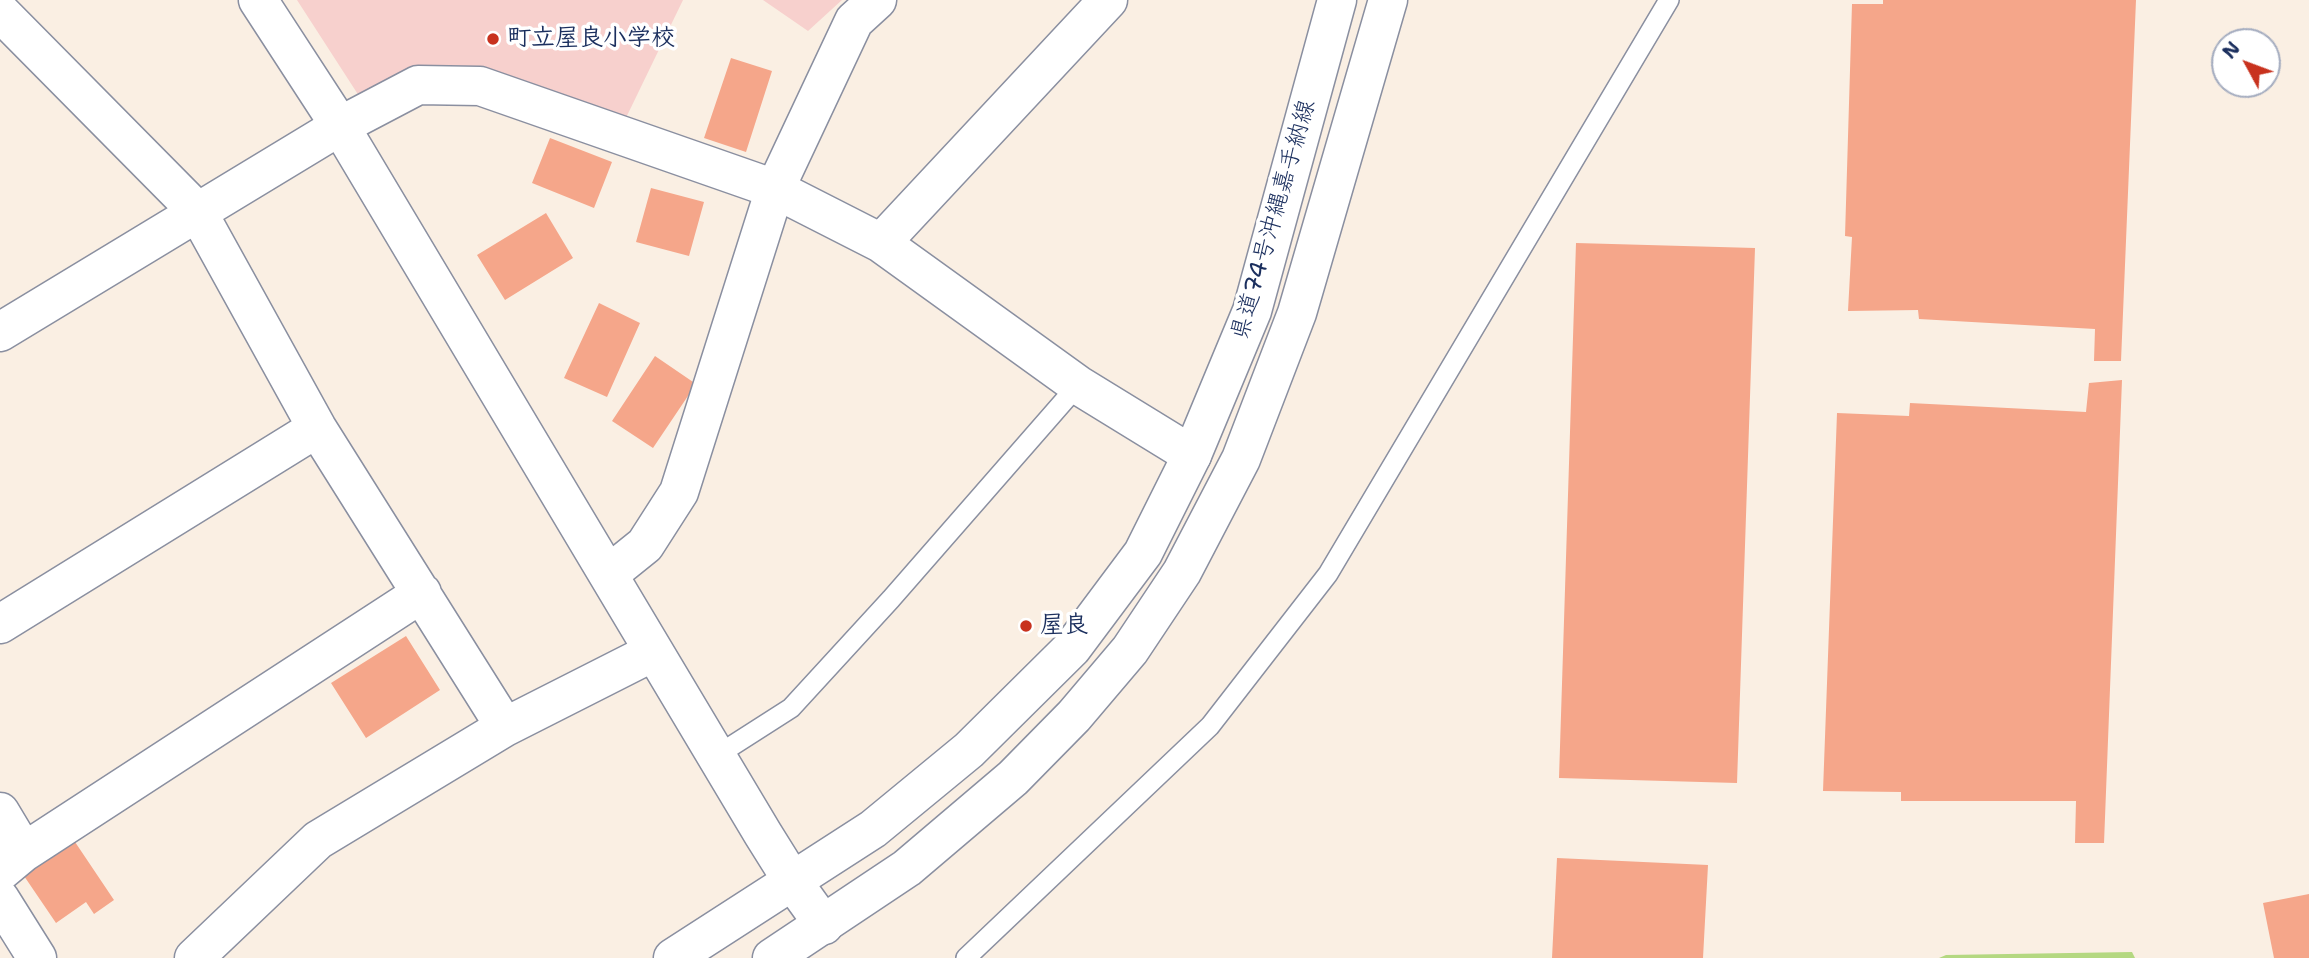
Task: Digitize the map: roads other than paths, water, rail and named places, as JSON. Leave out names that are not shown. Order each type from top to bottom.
[{"type":"street","points":[[258,0],[340,126],[653,652],[793,882],[824,925]]},
{"type":"street","points":[[609,575],[645,545],[679,492],[775,189],[854,22],[877,0]]},
{"type":"street","points":[[881,243],[1108,0]]},
{"type":"street","name":"県道74号沖縄嘉手納線","points":[[673,958],[873,829],[969,750],[1072,648],[1143,553],[1192,455],[1252,311],[1337,0]]},
{"type":"street","name":"県道74号沖縄嘉手納線","points":[[772,958],[907,868],[1013,778],[1074,716],[1130,650],[1182,572],[1241,459],[1297,313],[1388,0]]},
{"type":"street","points":[[0,12],[197,211],[317,428],[505,727]]},
{"type":"street","points":[[0,332],[340,126],[418,85],[480,86],[775,189],[881,243],[1078,385],[1192,455]]},
{"type":"street","points":[[0,624],[317,428]]},
{"type":"street","points":[[0,812],[12,862],[422,593]]},
{"type":"street","points":[[194,958],[318,840],[505,727],[653,652]]},
{"type":"street","points":[[0,899],[37,958]]},
{"type":"lane","points":[[967,958],[1210,726],[1328,574],[1669,0]]},
{"type":"lane","points":[[716,756],[791,708],[891,599],[1078,385]]},
{"type":"place","name":"町立屋良小学校","points":[[493,39]]},
{"type":"place","name":"屋良","points":[[1026,626]]}]
